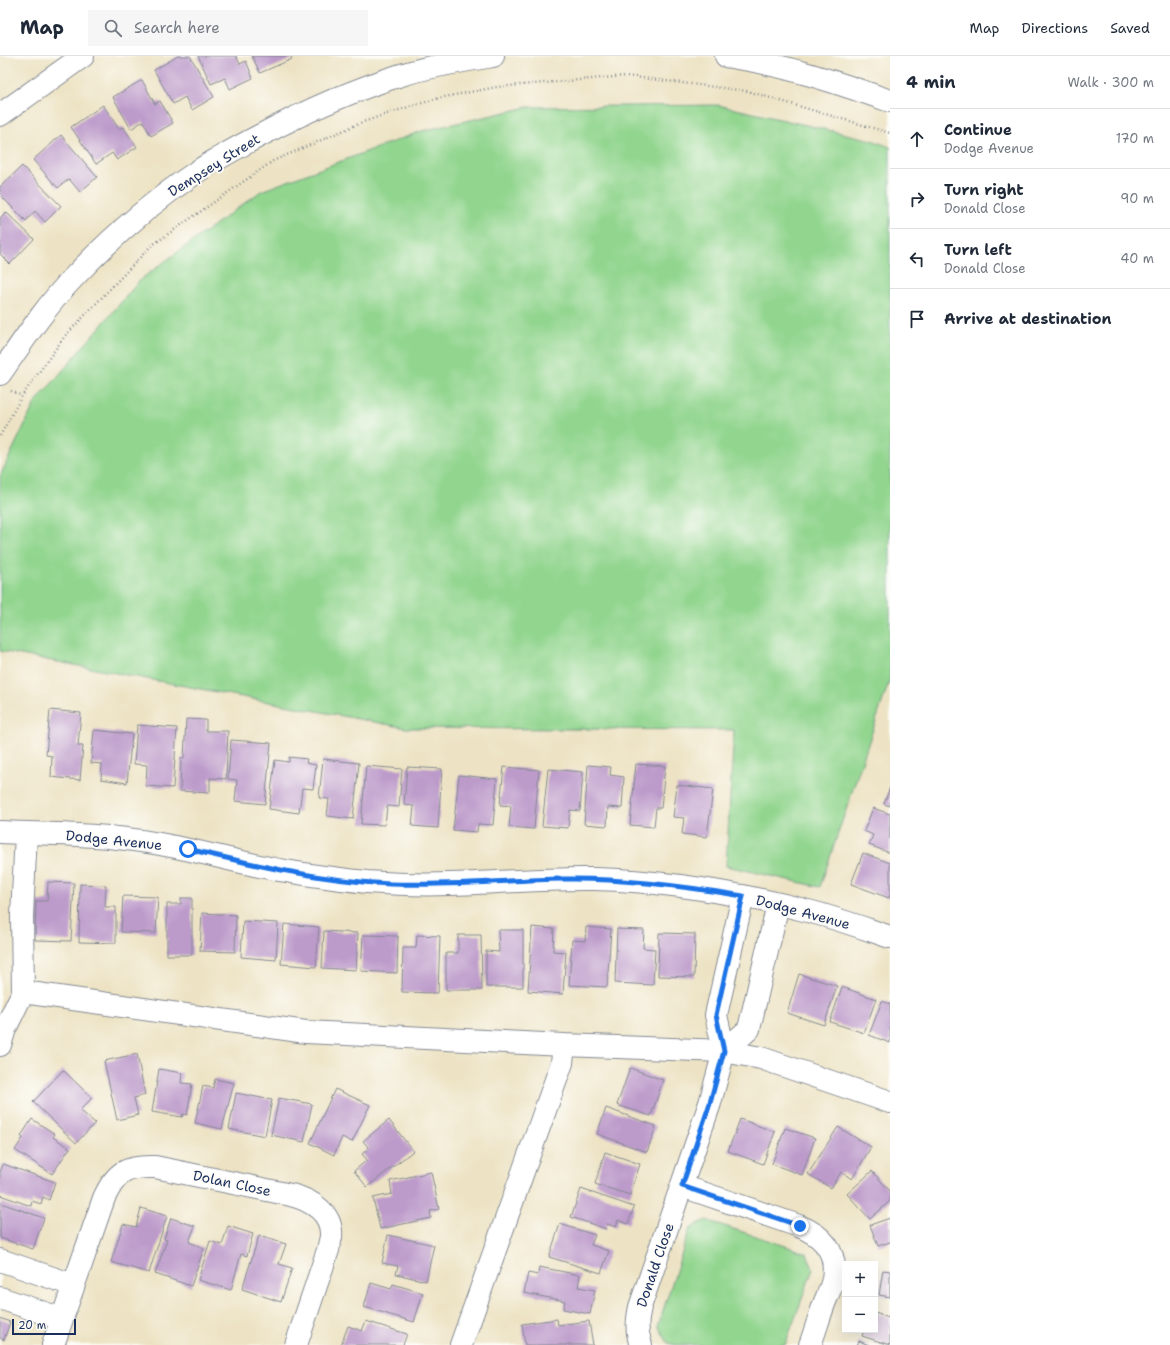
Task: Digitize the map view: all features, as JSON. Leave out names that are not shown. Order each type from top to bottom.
[{"type":"street","points":[[0,115],[83,56]]},
{"type":"street","name":"Dempsey Street","points":[[0,374],[41,317],[73,278],[116,236],[160,199],[199,171],[288,120],[331,101],[399,65],[493,56]]},
{"type":"street","points":[[726,56],[781,66],[833,81],[890,101]]},
{"type":"street","name":"Dodge Avenue","points":[[0,832],[90,836],[152,842],[286,871],[390,884],[448,884],[593,879],[683,886],[743,896],[778,904],[832,918],[890,938]]},
{"type":"street","points":[[0,1045],[5,1029],[23,992],[22,916],[26,833]]},
{"type":"street","name":"Donald Close","points":[[641,1345],[637,1335],[637,1321],[640,1307],[710,1103],[724,1051],[716,1015],[743,896]]},
{"type":"street","points":[[724,1051],[749,1029],[778,904]]},
{"type":"street","points":[[23,992],[306,1032],[564,1045],[724,1051],[761,1058],[890,1102]]},
{"type":"street","points":[[461,1345],[562,1063],[564,1045]]},
{"type":"street","name":"Dolan Close","points":[[53,1345],[110,1184],[119,1174],[141,1166],[155,1167],[302,1198],[312,1203],[329,1220],[331,1236],[328,1250],[296,1345]]},
{"type":"street","points":[[682,1186],[809,1230],[823,1241],[830,1250],[833,1263],[833,1278],[810,1345]]},
{"type":"street","points":[[0,1260],[73,1285]]},
{"type":"street","points":[[0,1298],[62,1319]]},
{"type":"path","points":[[0,436],[22,396],[65,336],[151,246],[273,161],[370,120],[438,98],[497,87],[626,76],[747,91],[890,133]]},
{"type":"green space","points":[[718,105],[872,140],[890,147],[890,679],[820,887],[726,866],[734,730],[406,728],[0,651],[0,476],[35,403],[141,279],[261,191],[422,131],[528,107]]},
{"type":"green space","points":[[706,1220],[807,1253],[813,1269],[785,1345],[675,1345],[668,1343],[658,1326],[690,1228]]},
{"type":"building","points":[[178,56],[190,56],[214,97],[192,110],[185,97],[173,104],[154,70]]},
{"type":"building","points":[[198,56],[236,56],[240,64],[246,61],[253,78],[230,89],[225,78],[211,84]]},
{"type":"building","points":[[252,56],[291,56],[292,59],[260,73]]},
{"type":"building","points":[[142,80],[155,104],[160,101],[173,123],[151,136],[143,121],[131,129],[113,97]]},
{"type":"building","points":[[103,105],[119,129],[123,127],[137,147],[117,160],[112,153],[96,164],[71,127]]},
{"type":"building","points":[[61,135],[97,177],[80,192],[69,179],[58,188],[33,160]]},
{"type":"building","points":[[22,166],[61,206],[45,222],[35,211],[26,221],[0,195],[0,187]]},
{"type":"building","points":[[6,212],[34,239],[10,264],[0,254],[0,218]]},
{"type":"building","points":[[50,710],[81,713],[78,746],[83,746],[80,780],[51,777],[52,756],[46,755]]},
{"type":"building","points":[[186,719],[206,720],[206,731],[228,731],[226,779],[210,778],[210,793],[180,791],[181,758],[184,758]]},
{"type":"building","points":[[137,725],[177,728],[173,788],[146,786],[147,765],[134,764]]},
{"type":"building","points":[[94,730],[132,734],[127,783],[101,779],[102,764],[91,763]]},
{"type":"building","points":[[231,740],[271,743],[265,804],[235,801],[237,780],[228,779]]},
{"type":"building","points":[[289,757],[307,759],[306,763],[316,765],[313,789],[302,788],[299,813],[269,809],[275,760],[289,762]]},
{"type":"building","points":[[323,759],[359,763],[353,819],[327,816],[329,799],[319,798]]},
{"type":"building","points":[[636,764],[665,766],[661,808],[656,808],[654,827],[630,825]]},
{"type":"building","points":[[588,765],[611,767],[610,775],[624,777],[622,808],[608,807],[607,826],[584,824]]},
{"type":"building","points":[[366,766],[402,769],[399,807],[387,806],[385,825],[361,824]]},
{"type":"building","points":[[407,767],[442,769],[438,828],[412,826],[414,806],[404,805]]},
{"type":"building","points":[[504,767],[539,770],[534,829],[509,827],[511,806],[500,805]]},
{"type":"building","points":[[548,769],[583,772],[580,811],[570,810],[568,828],[542,826]]},
{"type":"building","points":[[459,775],[497,779],[493,825],[478,824],[477,832],[453,830]]},
{"type":"building","points":[[677,785],[713,789],[707,837],[682,834],[684,818],[673,817]]},
{"type":"building","points":[[890,787],[890,806],[884,804]]},
{"type":"building","points":[[873,808],[890,814],[890,853],[869,845],[873,835],[864,831]]},
{"type":"building","points":[[863,853],[890,863],[889,898],[851,884]]},
{"type":"building","points":[[48,882],[74,883],[71,941],[35,940],[36,901],[47,901]]},
{"type":"building","points":[[80,884],[106,885],[105,907],[116,907],[116,943],[79,942]]},
{"type":"building","points":[[123,896],[158,897],[156,933],[121,932]]},
{"type":"building","points":[[181,898],[192,898],[192,955],[167,955],[167,904],[181,904]]},
{"type":"building","points":[[202,913],[236,915],[235,952],[200,951]]},
{"type":"building","points":[[243,921],[278,923],[276,960],[241,957]]},
{"type":"building","points":[[284,924],[319,927],[316,967],[281,964]]},
{"type":"building","points":[[532,927],[554,929],[553,951],[566,952],[563,994],[528,991]]},
{"type":"building","points":[[586,927],[611,929],[607,987],[569,985],[572,940],[585,941]]},
{"type":"building","points":[[617,929],[644,930],[643,948],[655,949],[653,985],[615,983]]},
{"type":"building","points":[[498,930],[523,930],[523,987],[486,987],[486,951],[499,952]]},
{"type":"building","points":[[324,931],[358,933],[356,970],[322,968]]},
{"type":"building","points":[[659,933],[695,934],[694,977],[658,976]]},
{"type":"building","points":[[363,935],[398,936],[397,973],[361,971]]},
{"type":"building","points":[[417,935],[440,936],[438,993],[402,992],[403,948],[416,948]]},
{"type":"building","points":[[458,935],[481,935],[482,990],[446,990],[446,953],[458,953]]},
{"type":"building","points":[[799,974],[837,986],[824,1025],[787,1013]]},
{"type":"building","points":[[842,987],[876,999],[864,1033],[830,1022]]},
{"type":"building","points":[[882,1001],[890,1004],[890,1043],[869,1035]]},
{"type":"building","points":[[137,1054],[145,1095],[134,1098],[138,1115],[117,1120],[104,1061]]},
{"type":"building","points":[[630,1068],[663,1080],[651,1116],[617,1105]]},
{"type":"building","points":[[159,1069],[182,1073],[181,1083],[192,1084],[187,1115],[183,1114],[182,1117],[152,1112]]},
{"type":"building","points":[[63,1070],[92,1098],[80,1110],[95,1123],[76,1143],[33,1102]]},
{"type":"building","points":[[215,1079],[234,1083],[222,1129],[195,1123],[203,1086],[213,1088]]},
{"type":"building","points":[[335,1089],[370,1105],[352,1142],[342,1137],[334,1155],[310,1143]]},
{"type":"building","points":[[236,1093],[272,1100],[265,1136],[229,1129]]},
{"type":"building","points":[[279,1098],[312,1104],[304,1142],[271,1135]]},
{"type":"building","points":[[606,1108],[656,1126],[647,1152],[597,1134]]},
{"type":"building","points":[[32,1119],[55,1134],[53,1137],[70,1148],[52,1174],[15,1150],[23,1138],[21,1136]]},
{"type":"building","points":[[740,1119],[775,1132],[763,1164],[728,1151]]},
{"type":"building","points":[[389,1120],[413,1151],[367,1187],[354,1171],[367,1160],[362,1154],[369,1148],[363,1141]]},
{"type":"building","points":[[838,1127],[871,1147],[852,1179],[841,1172],[831,1188],[808,1174]]},
{"type":"building","points":[[785,1128],[815,1138],[802,1175],[772,1164]]},
{"type":"building","points":[[605,1152],[640,1164],[630,1195],[595,1184]]},
{"type":"building","points":[[3,1164],[55,1182],[49,1200],[43,1197],[41,1204],[32,1201],[31,1206],[0,1195],[0,1172]]},
{"type":"building","points":[[872,1171],[890,1191],[890,1201],[870,1219],[847,1194]]},
{"type":"building","points":[[431,1172],[439,1209],[430,1211],[431,1218],[380,1229],[373,1198],[392,1194],[390,1181]]},
{"type":"building","points":[[581,1189],[634,1207],[628,1224],[618,1220],[616,1227],[607,1224],[606,1229],[571,1217]]},
{"type":"building","points":[[1,1203],[44,1218],[33,1249],[0,1238]]},
{"type":"building","points":[[141,1208],[167,1216],[149,1273],[111,1262],[123,1224],[136,1227]]},
{"type":"building","points":[[171,1218],[195,1226],[189,1242],[204,1248],[191,1286],[155,1274],[167,1240],[164,1239]]},
{"type":"building","points":[[890,1218],[890,1242],[878,1246],[870,1225]]},
{"type":"building","points":[[560,1224],[595,1235],[591,1245],[609,1251],[601,1273],[549,1257]]},
{"type":"building","points":[[228,1226],[253,1234],[247,1256],[241,1254],[231,1290],[198,1280],[210,1241],[222,1245]]},
{"type":"building","points":[[388,1235],[434,1245],[426,1281],[396,1274],[398,1266],[382,1263]]},
{"type":"building","points":[[259,1236],[286,1244],[279,1264],[292,1268],[281,1302],[242,1289]]},
{"type":"building","points":[[539,1267],[580,1275],[578,1287],[595,1290],[590,1314],[563,1309],[565,1301],[524,1293],[528,1273],[538,1275]]},
{"type":"building","points":[[883,1270],[890,1271],[890,1297],[879,1295]]},
{"type":"building","points":[[371,1283],[391,1289],[393,1284],[423,1293],[414,1322],[364,1307]]},
{"type":"building","points":[[878,1314],[889,1318],[890,1314],[890,1345],[862,1336],[863,1333],[878,1333]]},
{"type":"building","points":[[0,1318],[10,1322],[4,1340],[0,1338]]},
{"type":"building","points":[[557,1319],[558,1325],[589,1321],[593,1345],[525,1345],[522,1324]]},
{"type":"building","points":[[366,1321],[407,1334],[403,1345],[341,1345],[348,1326],[362,1331]]},
{"type":"building","points":[[859,1341],[869,1345],[857,1345]]},
{"type":"route","points":[[188,849],[286,871],[390,884],[448,884],[593,879],[683,886],[743,896],[716,1015],[724,1051],[710,1103],[682,1186],[800,1226]]}]
